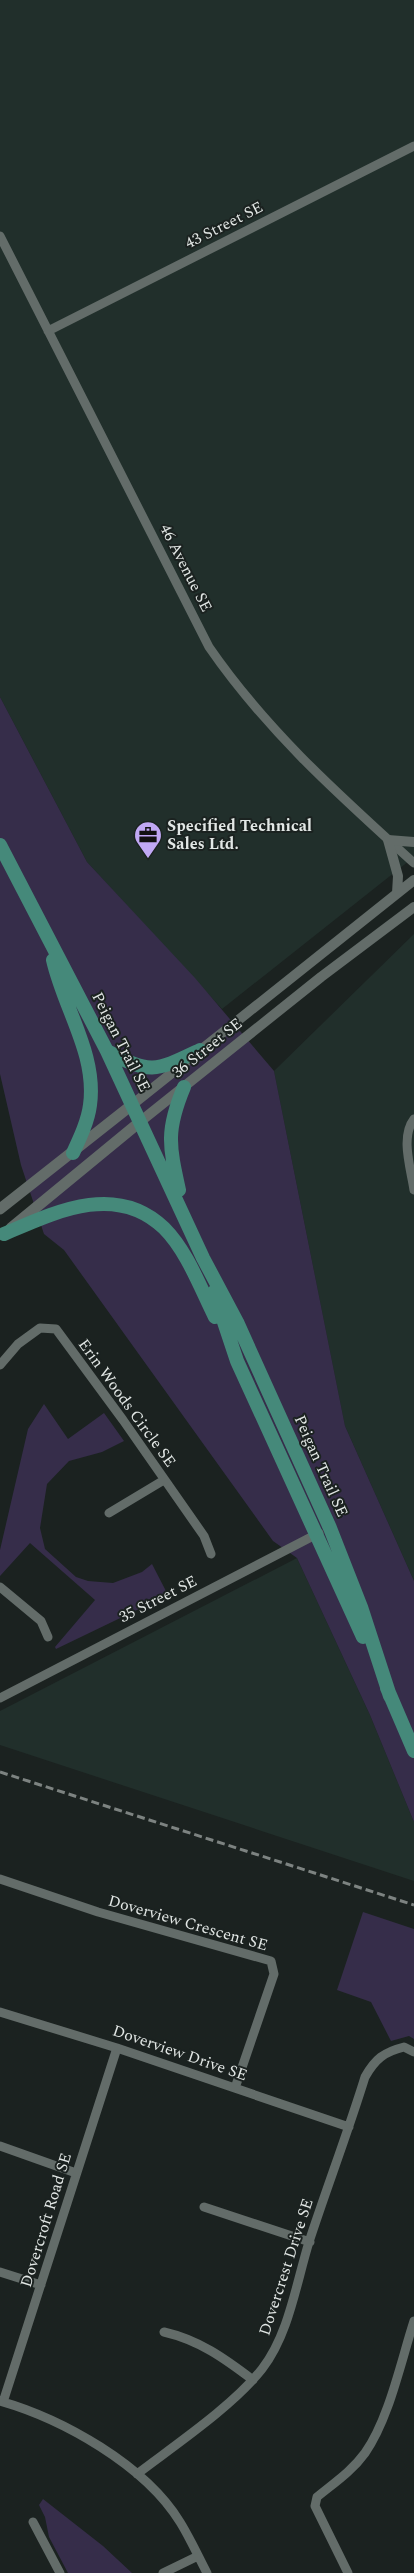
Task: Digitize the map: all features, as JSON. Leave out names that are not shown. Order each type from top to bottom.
[{"type":"main road","name":"Peigan Trail SE","points":[[0,845],[107,1051],[203,1258],[237,1322],[330,1528],[361,1607],[390,1696]]},
{"type":"main road","points":[[49,942],[58,981],[85,1049],[90,1072],[90,1107],[73,1153]]},
{"type":"main road","points":[[107,1051],[133,1065],[147,1069],[170,1064],[200,1050]]},
{"type":"main road","points":[[184,1087],[170,1127],[173,1163],[185,1217]]},
{"type":"main road","name":"36 Street SE","points":[[0,1209],[133,1104]]},
{"type":"main road","name":"36 Street SE","points":[[2,1235],[141,1121]]},
{"type":"main road","points":[[2,1235],[64,1210],[98,1202],[125,1206],[147,1214],[164,1228],[184,1255],[237,1361]]},
{"type":"main road","name":"Peigan Trail SE","points":[[203,1258],[237,1361],[414,1751]]},
{"type":"street","name":"43 Street SE","points":[[48,331],[414,146]]},
{"type":"street","name":"46 Avenue SE","points":[[0,236],[209,647],[266,722],[335,792],[414,863]]},
{"type":"street","points":[[397,893],[398,876],[388,840],[414,842]]},
{"type":"street","name":"36 Street SE","points":[[133,1104],[414,880]]},
{"type":"street","name":"36 Street SE","points":[[141,1121],[321,976],[414,907]]},
{"type":"street","points":[[399,918],[414,914]]},
{"type":"street","points":[[412,1122],[407,1143],[414,1190]]},
{"type":"street","name":"Erin Woods Circle SE","points":[[0,1365],[18,1344],[40,1328],[56,1329],[123,1420],[204,1536],[211,1554]]},
{"type":"street","points":[[109,1513],[164,1480]]},
{"type":"street","name":"35 Street SE","points":[[0,1698],[330,1528]]},
{"type":"street","points":[[0,1587],[41,1621],[48,1637]]},
{"type":"street","name":"Doverview Crescent SE","points":[[0,1879],[98,1912],[271,1961],[274,1974],[235,2088]]},
{"type":"street","name":"Doverview Drive SE","points":[[0,2012],[117,2048],[349,2127]]},
{"type":"street","name":"Dovercrest Drive SE","points":[[137,2474],[253,2380],[273,2354],[292,2306],[310,2242],[365,2077],[374,2060],[390,2051],[404,2047],[414,2052]]},
{"type":"street","name":"Dovercroft Road SE","points":[[2,2401],[117,2048]]},
{"type":"street","points":[[0,2146],[76,2173]]},
{"type":"street","points":[[204,2207],[310,2242]]},
{"type":"street","points":[[0,2272],[41,2285]]},
{"type":"street","points":[[348,2573],[315,2506],[317,2496],[350,2471],[379,2431],[414,2321]]},
{"type":"street","points":[[164,2332],[186,2337],[216,2352],[253,2380]]},
{"type":"street","points":[[2,2401],[55,2421],[104,2449],[137,2474],[180,2521],[207,2573]]},
{"type":"street","points":[[33,2522],[60,2573]]},
{"type":"street","points":[[163,2573],[198,2556]]},
{"type":"shaded area","points":[[0,0],[414,0],[414,857],[222,1009],[87,862],[0,697]]},
{"type":"shaded area","points":[[0,697],[87,862],[195,978],[274,1071],[345,1426],[414,1581],[414,1822],[370,1715],[297,1558],[273,1541],[64,1250],[44,1234],[21,1165],[0,1074]]},
{"type":"shaded area","points":[[414,934],[414,1581],[345,1426],[274,1071]]},
{"type":"shaded area","points":[[44,1404],[68,1439],[104,1413],[124,1441],[102,1452],[69,1461],[47,1484],[40,1528],[45,1549],[76,1577],[88,1581],[113,1583],[142,1572],[152,1564],[168,1595],[56,1649],[55,1647],[95,1600],[30,1543],[0,1576],[0,1550],[28,1429]]},
{"type":"shaded area","points":[[297,1558],[370,1715],[414,1822],[414,1881],[0,1745],[0,1711]]},
{"type":"shaded area","points":[[363,1912],[414,1929],[414,2039],[409,2036],[391,2041],[371,2002],[337,1990]]},
{"type":"shaded area","points":[[43,2499],[103,2546],[132,2573],[68,2573],[49,2537],[45,2517],[39,2505]]},
{"type":"railway","points":[[0,1772],[414,1905]]},
{"type":"place","name":"Specified Technical Sales Ltd.","points":[[148,859]]}]
